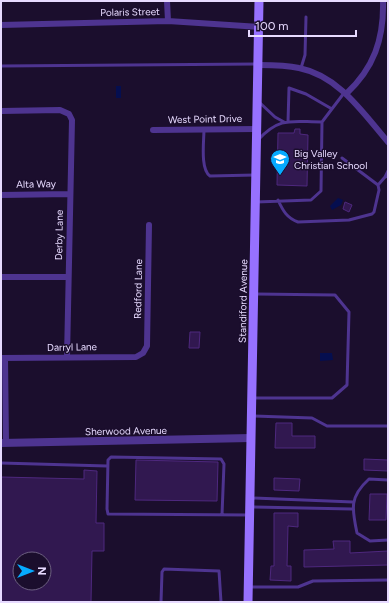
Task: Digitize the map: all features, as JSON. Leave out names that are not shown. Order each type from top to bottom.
[{"type":"main road","name":"Standiford Avenue","points":[[248,602],[258,141],[259,1]]},
{"type":"street","points":[[167,1],[168,21]]},
{"type":"street","points":[[345,93],[356,85],[373,61],[381,37],[385,5]]},
{"type":"street","name":"Polaris Street","points":[[1,25],[168,21],[259,27]]},
{"type":"street","points":[[259,64],[301,68],[323,77],[345,93],[388,142]]},
{"type":"street","name":"Derby Lane","points":[[1,110],[60,110],[69,114],[73,125],[70,194],[67,357]]},
{"type":"street","name":"West Point Drive","points":[[153,130],[258,128]]},
{"type":"street","name":"Alta Way","points":[[1,195],[70,194]]},
{"type":"street","name":"Redford Lane","points":[[143,354],[147,346],[149,224]]},
{"type":"street","points":[[1,277],[68,277]]},
{"type":"street","name":"Darryl Lane","points":[[3,358],[136,357],[143,354]]},
{"type":"street","points":[[3,358],[4,443]]},
{"type":"street","name":"Sherwood Avenue","points":[[4,443],[251,438]]},
{"type":"lane","points":[[301,68],[305,55],[306,17]]},
{"type":"lane","points":[[1,66],[259,64]]},
{"type":"lane","points":[[286,122],[288,88],[306,94],[332,109]]},
{"type":"lane","points":[[256,202],[311,200],[321,191],[322,122],[345,93]]},
{"type":"lane","points":[[258,102],[275,117],[286,122]]},
{"type":"lane","points":[[258,141],[270,128],[286,122],[322,122]]},
{"type":"lane","points":[[204,129],[204,165],[207,174],[210,176],[257,175]]},
{"type":"lane","points":[[278,200],[285,214],[292,220],[298,222],[349,220],[374,212],[379,190],[378,185],[342,158]]},
{"type":"lane","points":[[378,185],[386,177],[388,171]]},
{"type":"lane","points":[[252,398],[332,398],[348,385],[348,312],[335,295],[254,294]]},
{"type":"lane","points":[[252,416],[312,418],[327,426],[388,426]]},
{"type":"lane","points":[[222,515],[224,464],[221,459],[111,457],[108,460],[108,514],[222,515],[250,507],[353,502]]},
{"type":"lane","points":[[1,463],[107,466]]},
{"type":"lane","points":[[388,480],[369,479],[359,488],[353,502],[352,509],[357,533],[370,541],[388,540]]},
{"type":"lane","points":[[250,507],[352,509]]},
{"type":"lane","points":[[161,602],[161,575],[164,569],[219,571],[221,602]]},
{"type":"lane","points":[[249,587],[298,587],[313,581],[388,580]]},
{"type":"shaded area","points":[[116,86],[121,86],[121,98],[116,98]]},
{"type":"shaded area","points":[[338,198],[343,200],[341,205],[332,210],[330,206]]},
{"type":"shaded area","points":[[320,353],[332,353],[333,360],[320,361]]},
{"type":"building","points":[[295,129],[300,129],[300,134],[308,135],[307,186],[277,185],[278,133],[294,133]]},
{"type":"building","points":[[345,202],[352,205],[349,212],[343,209]]},
{"type":"building","points":[[190,332],[200,332],[199,348],[189,348]]},
{"type":"building","points":[[276,423],[292,423],[292,436],[315,436],[315,448],[275,448]]},
{"type":"building","points":[[364,459],[388,460],[388,471],[364,470]]},
{"type":"building","points":[[136,460],[218,462],[217,501],[135,500]]},
{"type":"building","points":[[84,470],[97,471],[96,523],[104,523],[104,551],[92,551],[91,602],[1,602],[1,477],[84,479]]},
{"type":"building","points":[[274,478],[300,479],[299,491],[274,490]]},
{"type":"building","points":[[370,494],[387,494],[386,520],[369,520]]},
{"type":"building","points":[[274,513],[298,513],[298,527],[288,526],[287,566],[291,566],[291,581],[270,580],[271,566],[274,566]]},
{"type":"building","points":[[333,541],[350,541],[350,553],[388,551],[388,565],[304,567],[304,550],[334,549]]},
{"type":"place","name":"Big Valley Christian School","points":[[280,176]]}]
